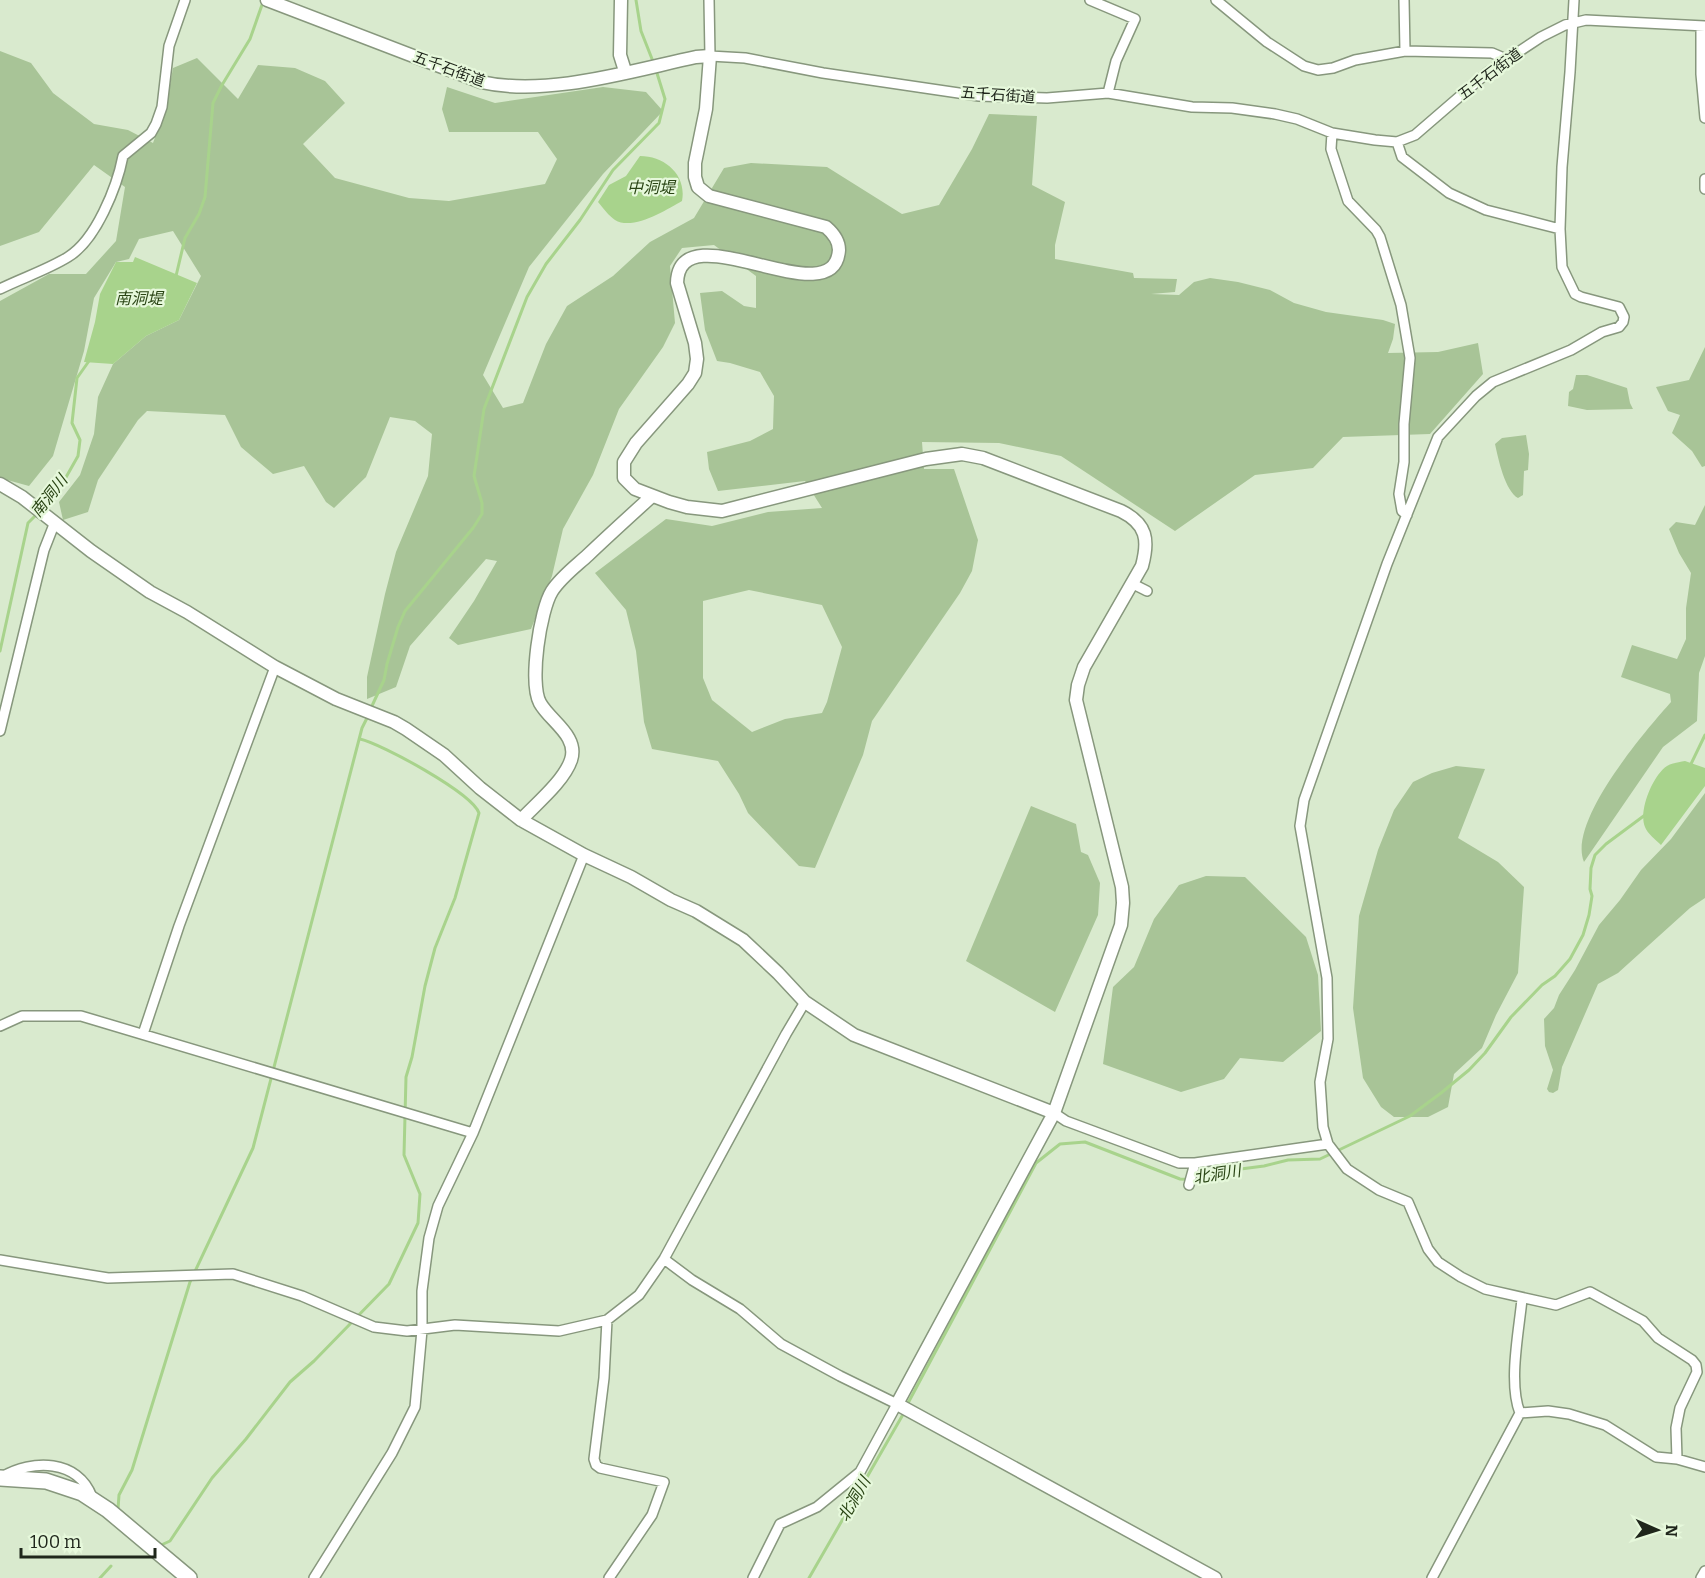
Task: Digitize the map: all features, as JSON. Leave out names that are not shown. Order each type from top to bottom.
[{"type":"main road","points":[[0,1478],[46,1481],[72,1488],[93,1499],[189,1578]]},
{"type":"street","points":[[0,289],[68,257],[81,248],[110,200],[119,177],[123,156],[152,133],[156,124],[162,107],[169,46],[185,0]]},
{"type":"street","points":[[621,0],[620,55],[625,71]]},
{"type":"street","points":[[709,0],[710,56],[706,109],[695,163],[698,187],[709,196],[826,227],[832,232],[839,248],[832,266],[824,272],[817,273],[787,271],[706,255],[688,258],[677,273],[677,282],[695,343],[697,359],[695,373],[636,443],[624,462],[624,478],[635,489],[651,496],[687,507],[722,511],[941,456],[962,454],[983,458],[1132,516],[1147,540],[1142,566],[1084,667],[1078,685],[1076,700],[1124,903],[1121,926],[1054,1113],[860,1472],[816,1507],[780,1524],[753,1578]]},
{"type":"street","points":[[1090,0],[1134,19],[1116,61],[1108,93]]},
{"type":"street","points":[[1216,0],[1267,42],[1304,66],[1318,70],[1333,68],[1355,60],[1405,51],[1492,53],[1506,59]]},
{"type":"street","points":[[1404,0],[1405,51]]},
{"type":"street","points":[[1574,0],[1569,98],[1562,167],[1560,229],[1562,267],[1575,294],[1619,307],[1624,317],[1623,322],[1619,327],[1602,332],[1571,350],[1493,382],[1476,396],[1438,437],[1383,574],[1304,800],[1300,826],[1326,978],[1328,1040],[1320,1082],[1322,1112],[1328,1144],[1347,1169],[1379,1190],[1408,1202],[1428,1249],[1438,1262],[1461,1277],[1485,1289],[1556,1305],[1590,1292],[1642,1321],[1658,1338],[1692,1360],[1697,1372],[1680,1408],[1676,1428],[1677,1459]]},
{"type":"street","name":"五千石街道","points":[[268,1],[481,82],[502,87],[537,87],[696,57],[746,58],[823,73],[979,96],[1047,98],[1108,93],[1192,107],[1232,108],[1296,119],[1332,133],[1397,142],[1407,140],[1414,135],[1506,59],[1541,37],[1573,23],[1586,20],[1703,26]]},
{"type":"street","points":[[1703,26],[1701,74],[1705,118]]},
{"type":"street","points":[[1332,133],[1331,149],[1348,201],[1380,237],[1401,305],[1410,358],[1404,424],[1404,462],[1399,494],[1402,511],[1407,515]]},
{"type":"street","points":[[1397,142],[1402,157],[1449,193],[1486,210],[1560,229]]},
{"type":"street","points":[[1705,179],[1705,189]]},
{"type":"street","points":[[0,483],[150,592],[187,612],[275,667],[336,699],[406,729],[444,755],[480,788],[521,820],[584,855],[696,911],[743,940],[805,1002],[854,1035],[1054,1113],[1066,1121],[1131,1147],[1179,1163],[1195,1163],[1328,1144]]},
{"type":"street","points":[[521,820],[564,774],[571,760],[572,748],[567,734],[540,704],[535,690],[538,641],[546,605],[552,591],[567,575],[651,496]]},
{"type":"street","points":[[0,731],[44,550],[55,522]]},
{"type":"street","points":[[1133,584],[1147,591]]},
{"type":"street","points":[[143,1034],[179,926],[275,667]]},
{"type":"street","points":[[314,1578],[412,1417],[415,1407],[422,1330],[422,1291],[429,1238],[438,1206],[473,1133],[584,855]]},
{"type":"street","points":[[0,1260],[108,1278],[233,1274],[302,1296],[374,1327],[407,1331],[455,1325],[559,1331],[607,1320],[639,1295],[664,1259],[805,1002]]},
{"type":"street","points":[[0,1026],[22,1016],[81,1016],[473,1133]]},
{"type":"street","points":[[1189,1185],[1195,1163]]},
{"type":"street","points":[[664,1259],[692,1280],[740,1308],[782,1344],[897,1404],[1215,1578]]},
{"type":"street","points":[[1520,1413],[1516,1404],[1515,1378],[1522,1299]]},
{"type":"street","points":[[607,1320],[600,1418],[594,1459],[596,1465],[600,1468],[664,1482],[652,1515],[609,1578]]},
{"type":"street","points":[[1520,1413],[1548,1411],[1569,1414],[1605,1425],[1656,1457],[1677,1459],[1705,1467]]},
{"type":"street","points":[[1432,1578],[1520,1413]]},
{"type":"street","points":[[1701,1578],[1705,1571]]},
{"type":"shaded area","points":[[0,51],[31,63],[53,93],[94,124],[128,130],[153,143],[166,107],[173,68],[197,58],[238,99],[258,65],[295,68],[325,81],[345,103],[303,144],[335,178],[409,198],[449,201],[545,184],[557,159],[538,132],[449,132],[442,109],[447,87],[495,103],[603,87],[646,92],[663,111],[603,174],[529,267],[483,375],[503,408],[523,403],[546,344],[567,306],[613,276],[650,242],[694,218],[724,168],[751,163],[827,167],[902,214],[939,205],[972,149],[989,114],[1037,116],[1032,185],[1065,202],[1055,245],[1055,259],[1133,273],[1134,278],[1177,279],[1175,292],[1151,294],[1179,295],[1194,282],[1210,278],[1270,290],[1294,303],[1326,312],[1383,320],[1395,324],[1388,353],[1438,352],[1478,343],[1483,374],[1430,434],[1343,437],[1313,468],[1255,475],[1175,531],[1061,456],[999,443],[922,442],[924,469],[954,469],[978,540],[972,571],[960,593],[872,721],[863,755],[815,868],[799,866],[748,813],[718,761],[652,749],[644,722],[636,651],[626,610],[595,573],[666,519],[712,526],[768,512],[822,508],[805,481],[718,491],[709,469],[707,452],[750,441],[773,429],[774,396],[760,372],[717,361],[705,330],[700,293],[722,291],[744,306],[756,308],[756,276],[714,245],[682,248],[670,266],[675,323],[663,347],[619,409],[593,475],[563,529],[552,576],[531,629],[458,645],[449,638],[497,561],[486,559],[410,646],[396,687],[367,699],[367,677],[385,594],[396,552],[428,476],[432,434],[415,421],[390,417],[366,477],[334,508],[326,502],[304,466],[273,474],[241,447],[225,415],[147,411],[138,420],[98,480],[88,512],[63,520],[59,502],[80,475],[94,434],[98,397],[113,364],[146,336],[179,320],[201,276],[173,231],[139,239],[129,259],[116,262],[94,298],[84,351],[53,456],[29,486],[0,478],[0,301],[49,274],[86,274],[116,241],[125,187],[94,165],[39,232],[0,246]],"holes":[[[749,590],[822,605],[842,647],[822,713],[785,719],[752,732],[712,700],[703,678],[703,601]]]},
{"type":"shaded area","points":[[1705,347],[1705,466],[1702,467],[1692,451],[1672,433],[1680,415],[1668,411],[1656,387],[1689,380]]},
{"type":"shaded area","points":[[1576,375],[1587,375],[1627,388],[1633,409],[1587,410],[1568,406],[1569,392],[1573,389]]},
{"type":"shaded area","points":[[1526,435],[1529,454],[1528,470],[1524,471],[1523,495],[1518,498],[1506,482],[1495,444],[1502,438]]},
{"type":"shaded area","points":[[1705,505],[1705,656],[1699,673],[1697,721],[1663,747],[1584,862],[1582,845],[1587,824],[1597,801],[1628,755],[1671,702],[1670,694],[1621,677],[1632,645],[1677,659],[1686,639],[1686,608],[1691,573],[1669,529],[1676,522],[1695,525]]},
{"type":"shaded area","points":[[1456,766],[1485,769],[1458,838],[1498,862],[1524,887],[1518,973],[1482,1048],[1454,1074],[1448,1107],[1428,1117],[1394,1117],[1381,1107],[1363,1078],[1353,1008],[1359,916],[1378,850],[1394,810],[1413,782],[1432,773]]},
{"type":"shaded area","points":[[1705,793],[1705,898],[1690,908],[1618,973],[1598,984],[1562,1067],[1558,1090],[1553,1093],[1549,1092],[1547,1089],[1553,1070],[1545,1046],[1544,1019],[1554,1008],[1559,995],[1599,925],[1641,870],[1671,839]]},
{"type":"shaded area","points":[[1031,806],[1076,824],[1081,852],[1088,855],[1100,883],[1098,915],[1055,1012],[966,961]]},
{"type":"shaded area","points":[[1206,876],[1245,877],[1306,937],[1318,975],[1321,1031],[1283,1062],[1240,1058],[1224,1079],[1181,1092],[1103,1064],[1113,987],[1134,967],[1154,919],[1179,885]]},
{"type":"water","name":"中洞堤","points":[[640,156],[666,163],[678,175],[683,192],[682,201],[649,218],[622,223],[615,220],[598,202],[609,185],[626,176]]},
{"type":"water","name":"南洞堤","points":[[135,257],[197,283],[179,320],[146,336],[113,364],[84,362],[100,294],[116,262],[133,262]]},
{"type":"water","points":[[1685,761],[1705,768],[1705,786],[1661,845],[1645,827],[1643,820],[1645,803],[1652,785],[1662,771],[1669,765]]},
{"type":"waterway","points":[[636,0],[641,31],[654,64]]},
{"type":"waterway","points":[[176,276],[185,238],[199,214],[205,197],[213,103],[250,39],[263,2]]},
{"type":"waterway","points":[[371,708],[384,680],[398,627],[405,611],[482,514],[482,503],[474,476],[484,409],[527,297],[546,264],[580,220],[613,170],[659,123],[665,99],[656,70]]},
{"type":"waterway","name":"南洞川","points":[[41,510],[52,499],[53,493],[65,479],[78,456],[80,440],[72,423],[77,378],[89,361]]},
{"type":"waterway","name":"南洞川","points":[[0,651],[28,523],[37,514]]},
{"type":"waterway","points":[[118,1509],[119,1495],[132,1470],[190,1282],[253,1148],[362,728],[369,714]]},
{"type":"waterway","name":"北洞川","points":[[1690,766],[1705,735]]},
{"type":"waterway","points":[[159,1546],[170,1541],[212,1478],[290,1382],[314,1361],[389,1284],[418,1223],[420,1194],[404,1155],[406,1077],[435,948],[455,898],[479,813],[473,804],[461,794],[425,770],[360,739]]},
{"type":"waterway","name":"北洞川","points":[[907,1405],[1036,1163],[1060,1144],[1085,1142],[1180,1179],[1200,1180],[1233,1170],[1288,1160],[1320,1159],[1410,1116],[1469,1070],[1485,1053],[1511,1017],[1570,959],[1583,935],[1589,915],[1592,896],[1591,868],[1595,855],[1645,815]]},
{"type":"waterway","name":"北洞川","points":[[809,1578],[905,1411]]},
{"type":"waterway","points":[[100,1578],[111,1566]]}]
